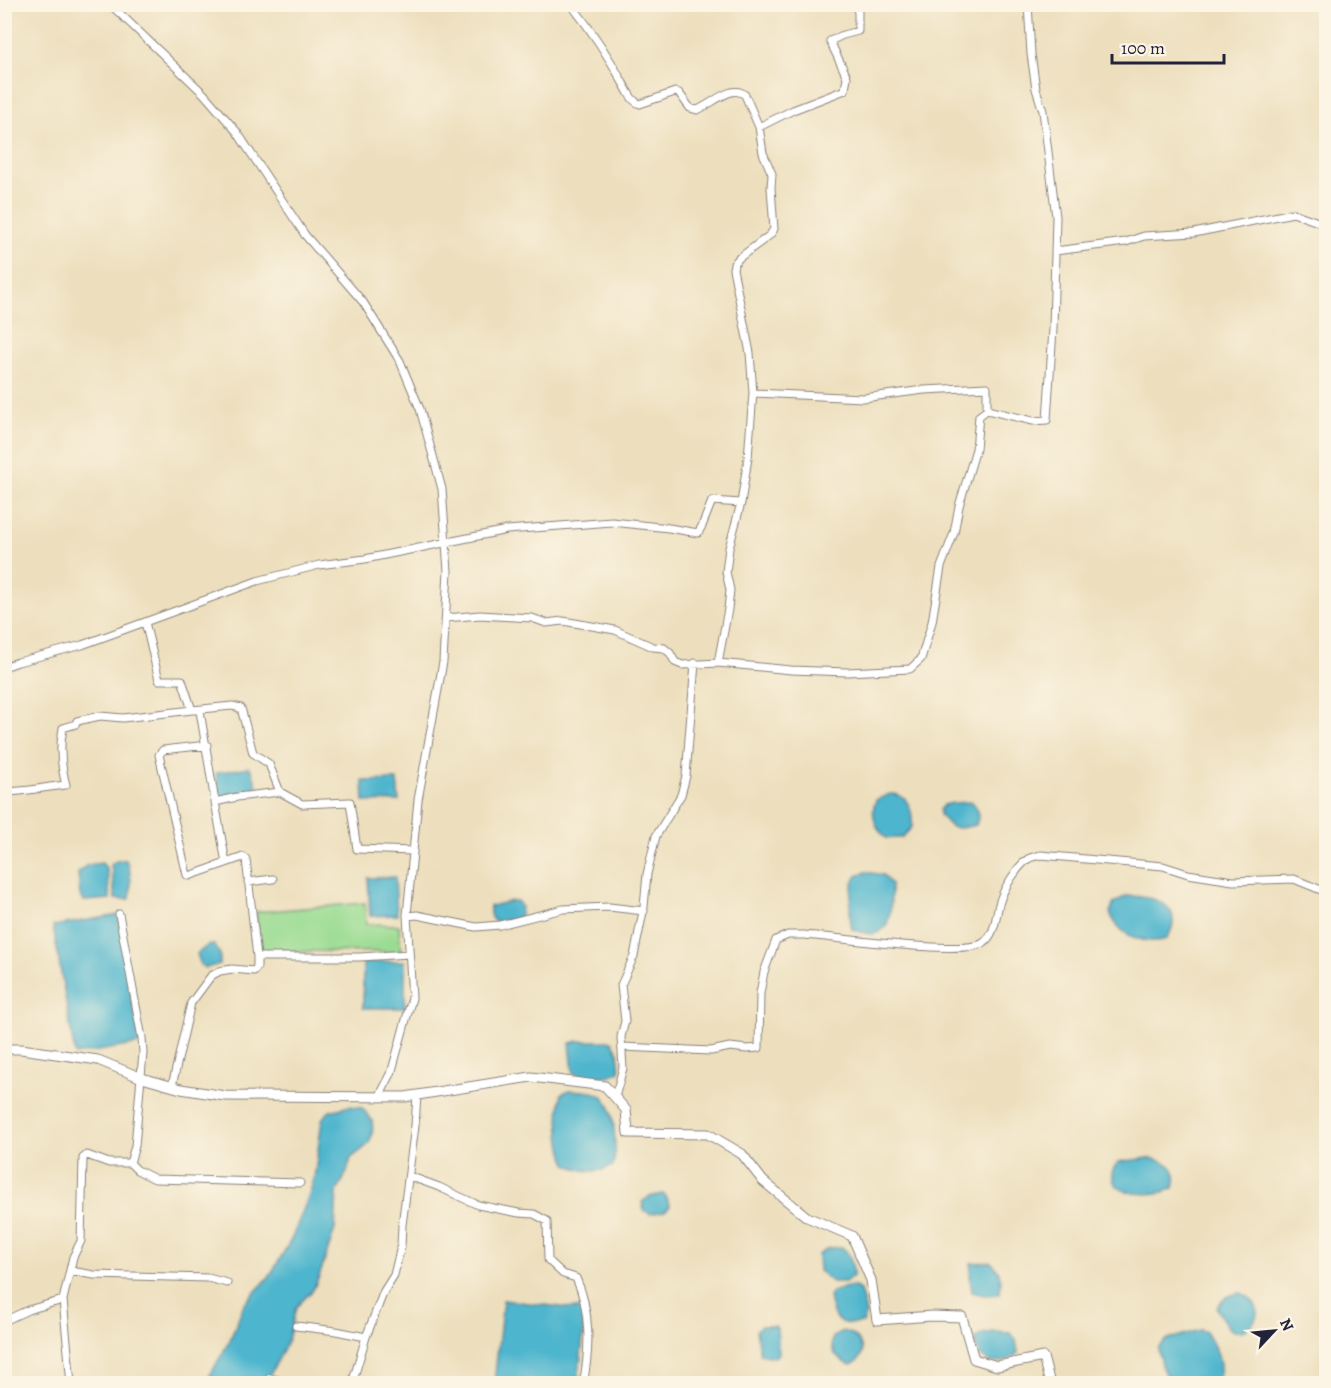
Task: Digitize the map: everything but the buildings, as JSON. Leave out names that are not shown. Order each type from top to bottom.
[{"type":"street","points":[[110,4],[204,94],[237,132],[305,235],[363,302],[400,361],[420,409],[442,489],[447,543],[446,618],[443,662],[418,800],[407,916],[412,998],[391,1074],[379,1097]]},
{"type":"street","points":[[572,4],[607,53],[630,96],[637,103],[675,92],[690,108],[697,110],[736,91],[741,91],[746,95],[759,127],[763,153],[772,174],[774,229],[770,235],[739,258],[733,269],[750,353],[753,393],[748,458],[741,503],[729,548],[726,572],[730,590],[718,663]]},
{"type":"street","points":[[759,127],[793,110],[845,90],[847,77],[830,41],[858,32],[858,12],[855,4]]},
{"type":"street","points":[[987,410],[1033,421],[1047,420],[1053,329],[1056,217],[1043,111],[1036,89],[1031,54],[1028,4]]},
{"type":"street","points":[[1055,251],[1126,242],[1144,236],[1194,233],[1293,213],[1318,222],[1326,221]]},
{"type":"street","points":[[753,393],[863,398],[924,390],[987,387],[987,410]]},
{"type":"street","points":[[446,618],[480,615],[532,618],[546,623],[563,621],[615,630],[653,647],[664,648],[675,662],[682,664],[718,663],[791,670],[847,672],[910,669],[921,659],[932,622],[941,567],[954,533],[959,506],[976,449],[979,416],[987,410]]},
{"type":"street","points":[[4,667],[82,645],[256,581],[319,565],[365,559],[507,530],[612,522],[698,533],[712,501],[741,503]]},
{"type":"street","points":[[145,622],[157,677],[160,681],[182,680],[196,710],[207,745],[226,862]]},
{"type":"street","points":[[615,1097],[623,1068],[621,1037],[626,1022],[621,986],[634,956],[644,911],[647,874],[656,836],[681,795],[686,776],[692,728],[695,663]]},
{"type":"street","points":[[4,792],[66,785],[61,766],[63,728],[76,724],[77,721],[100,716],[123,718],[232,706],[243,709],[253,753],[269,764],[280,792]]},
{"type":"street","points":[[172,1086],[191,1003],[211,976],[220,971],[232,969],[254,971],[257,967],[245,858],[187,875],[159,755],[163,750],[207,745]]},
{"type":"street","points":[[215,802],[280,792],[302,804],[350,802],[357,849],[382,848],[413,851]]},
{"type":"street","points":[[622,1047],[711,1051],[730,1047],[759,1048],[760,993],[764,972],[776,940],[788,935],[804,935],[920,946],[969,947],[983,943],[995,925],[1000,900],[1018,871],[1028,858],[1041,855],[1163,866],[1188,874],[1233,881],[1294,879],[1326,892]]},
{"type":"street","points":[[248,882],[273,879]]},
{"type":"street","points":[[407,916],[417,915],[476,927],[500,925],[563,909],[609,907],[644,911]]},
{"type":"street","points":[[119,914],[142,1038],[142,1078],[135,1146],[130,1163]]},
{"type":"street","points":[[256,957],[368,957],[409,954]]},
{"type":"street","points":[[4,1049],[21,1049],[98,1060],[142,1078],[225,1096],[379,1097],[417,1095],[531,1077],[605,1086],[626,1110],[628,1133],[708,1134],[742,1154],[763,1181],[807,1217],[852,1236],[871,1280],[877,1320],[932,1316],[962,1317],[974,1359],[997,1366],[1043,1357],[1050,1383]]},
{"type":"street","points":[[352,1383],[366,1337],[384,1291],[394,1275],[401,1246],[417,1095]]},
{"type":"street","points":[[71,1383],[63,1300],[73,1257],[81,1240],[84,1156],[109,1163],[130,1163],[137,1170],[155,1179],[300,1184]]},
{"type":"street","points":[[409,1176],[440,1187],[478,1205],[534,1214],[547,1221],[548,1260],[563,1274],[576,1278],[587,1308],[587,1368],[583,1383]]},
{"type":"street","points":[[71,1271],[94,1275],[208,1278],[227,1283]]},
{"type":"street","points":[[4,1321],[28,1310],[63,1300]]},
{"type":"street","points":[[296,1326],[336,1330],[366,1337]]},
{"type":"street","points":[[270,1378],[294,1383]]},
{"type":"street","points":[[1319,1383],[1326,1379]]},
{"type":"green space","points":[[365,903],[366,924],[399,925],[401,952],[261,951],[256,912]]},
{"type":"water","points":[[249,767],[257,786],[254,791],[220,798],[216,773]]},
{"type":"water","points":[[397,780],[399,801],[364,802],[363,781]]},
{"type":"water","points":[[890,794],[906,800],[912,815],[912,827],[902,838],[886,838],[875,820],[873,810],[876,800]]},
{"type":"water","points":[[972,802],[978,813],[976,825],[951,827],[940,815],[940,810],[944,805]]},
{"type":"water","points":[[119,860],[126,860],[129,869],[130,899],[115,899],[111,864]]},
{"type":"water","points":[[102,863],[107,869],[110,899],[84,901],[80,895],[78,873],[87,865]]},
{"type":"water","points":[[866,872],[883,875],[891,884],[889,916],[882,930],[875,933],[852,929],[851,924],[852,886],[857,876]]},
{"type":"water","points":[[395,877],[397,915],[370,916],[368,878]]},
{"type":"water","points":[[1126,896],[1156,900],[1170,910],[1173,918],[1167,939],[1150,941],[1133,937],[1119,927],[1110,912],[1114,903]]},
{"type":"water","points":[[517,901],[521,906],[520,916],[504,922],[495,921],[492,918],[490,906]]},
{"type":"water","points":[[118,915],[140,1044],[75,1055],[53,926]]},
{"type":"water","points":[[208,945],[214,945],[220,954],[220,964],[206,968],[201,965],[197,954]]},
{"type":"water","points":[[405,961],[405,1008],[363,1008],[363,962]]},
{"type":"water","points":[[612,1041],[618,1052],[620,1071],[597,1077],[573,1073],[570,1043]]},
{"type":"water","points":[[570,1090],[599,1094],[606,1100],[614,1132],[613,1166],[590,1171],[567,1164],[561,1139],[560,1110],[562,1093]]},
{"type":"water","points":[[350,1106],[362,1108],[372,1120],[371,1139],[351,1158],[337,1192],[335,1229],[320,1274],[313,1290],[296,1307],[288,1340],[266,1383],[205,1384],[230,1340],[244,1304],[270,1276],[292,1238],[310,1193],[322,1119],[330,1111]]},
{"type":"water","points":[[1149,1158],[1170,1166],[1175,1175],[1174,1188],[1142,1194],[1125,1191],[1114,1182],[1112,1172],[1118,1162]]},
{"type":"water","points":[[665,1195],[670,1206],[665,1211],[650,1214],[644,1210],[642,1202],[649,1197]]},
{"type":"water","points":[[842,1247],[851,1260],[853,1276],[845,1282],[832,1282],[819,1271],[818,1255],[828,1248]]},
{"type":"water","points":[[991,1262],[1000,1277],[999,1294],[984,1295],[972,1292],[971,1263]]},
{"type":"water","points":[[847,1287],[860,1290],[866,1313],[863,1323],[842,1323],[832,1312],[829,1296],[832,1292]]},
{"type":"water","points":[[1241,1293],[1251,1299],[1257,1314],[1249,1327],[1243,1331],[1236,1331],[1227,1326],[1217,1308],[1227,1297]]},
{"type":"water","points":[[503,1300],[586,1310],[578,1383],[494,1384]]},
{"type":"water","points":[[761,1326],[775,1326],[777,1329],[779,1354],[774,1357],[760,1354],[756,1330]]},
{"type":"water","points":[[1200,1330],[1206,1332],[1218,1356],[1220,1375],[1218,1381],[1213,1384],[1169,1383],[1161,1365],[1158,1348],[1166,1340]]},
{"type":"water","points":[[843,1331],[855,1337],[861,1346],[861,1357],[851,1365],[842,1361],[832,1347],[833,1337]]},
{"type":"water","points":[[1011,1333],[1016,1340],[1018,1353],[1004,1361],[991,1362],[985,1359],[977,1348],[975,1339],[982,1334]]}]
